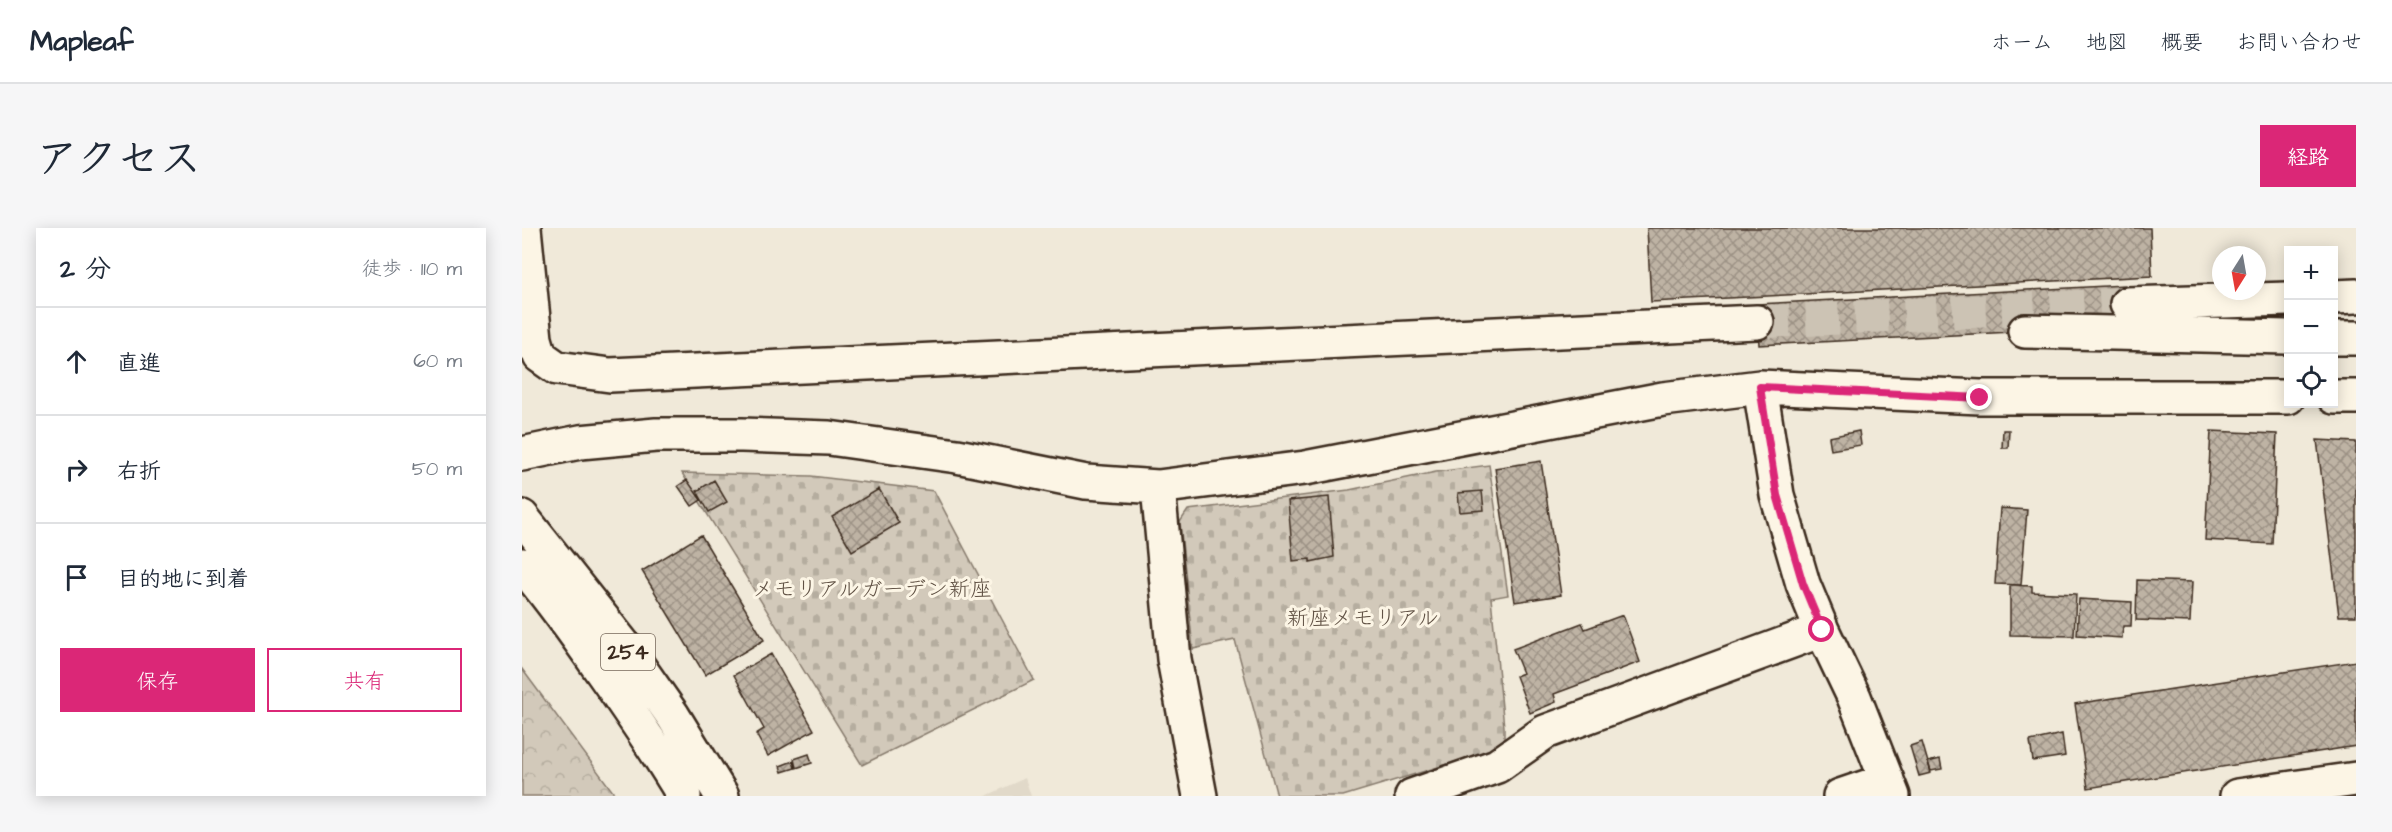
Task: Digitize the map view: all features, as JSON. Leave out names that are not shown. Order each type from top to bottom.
[{"type":"main road","points":[[524,228],[529,341],[540,356],[557,368],[610,375],[1757,322]]},
{"type":"main road","points":[[2338,297],[2356,296]]},
{"type":"main road","points":[[2127,304],[2284,299]]},
{"type":"main road","points":[[2025,332],[2284,337]]},
{"type":"main road","points":[[2338,338],[2356,338]]},
{"type":"main road","points":[[1760,387],[1777,495],[1803,584],[1854,697],[1890,788],[1840,796]]},
{"type":"main road","points":[[522,454],[580,441],[656,435],[807,437],[946,454],[1086,482],[1158,486],[1305,468],[1663,399],[1760,387],[1980,398],[2284,397]]},
{"type":"main road","points":[[2338,397],[2356,397]]},
{"type":"main road","points":[[1158,486],[1174,659],[1200,796]]},
{"type":"main road","name":"254","points":[[522,517],[595,606],[622,643],[673,716],[722,796]]},
{"type":"main road","name":"254","points":[[522,565],[543,589],[606,678],[684,796]]},
{"type":"main road","points":[[1412,796],[1497,766],[1545,732],[1822,630]]},
{"type":"main road","points":[[2237,796],[2356,779]]},
{"type":"shaded area","points":[[1025,778],[1031,796],[986,796]]},
{"type":"green space","name":"新座メモリアル","points":[[1489,465],[1508,595],[1491,598],[1504,747],[1343,796],[1277,796],[1235,640],[1193,649],[1180,522],[1188,510],[1349,490],[1436,472]]},
{"type":"green space","name":"メモリアルガーデン新座","points":[[682,473],[811,476],[934,491],[1034,680],[862,765]]},
{"type":"green space","points":[[522,669],[616,796],[522,796]]},
{"type":"building","points":[[1647,228],[2150,228],[2152,276],[1651,302]]},
{"type":"building","points":[[2125,285],[2128,326],[1759,345],[1757,304]]},
{"type":"building","points":[[2003,430],[2009,430],[2008,448],[2002,448]]},
{"type":"building","points":[[2003,430],[2009,430],[2008,448],[2002,448]]},
{"type":"building","points":[[1859,431],[1861,445],[1831,450],[1829,437]]},
{"type":"building","points":[[1859,431],[1861,445],[1831,450],[1829,437]]},
{"type":"building","points":[[2211,431],[2277,434],[2272,544],[2205,540]]},
{"type":"building","points":[[2317,440],[2356,442],[2356,616],[2339,616]]},
{"type":"building","points":[[2317,440],[2356,442],[2356,616],[2339,616]]},
{"type":"building","points":[[1541,461],[1561,595],[1515,602],[1495,468]]},
{"type":"building","points":[[687,480],[701,500],[692,506],[678,486]]},
{"type":"building","points":[[714,480],[727,502],[709,512],[697,491]]},
{"type":"building","points":[[879,489],[899,523],[852,551],[832,517]]},
{"type":"building","points":[[1482,491],[1484,510],[1460,512],[1458,493]]},
{"type":"building","points":[[1329,497],[1334,557],[1310,562],[1310,559],[1293,561],[1288,501]]},
{"type":"building","points":[[2000,508],[2027,510],[2021,585],[1995,584]]},
{"type":"building","points":[[2000,508],[2027,510],[2021,585],[1995,584]]},
{"type":"building","points":[[701,535],[764,640],[705,675],[642,571]]},
{"type":"building","points":[[2137,580],[2192,582],[2190,622],[2136,620]]},
{"type":"building","points":[[2137,580],[2192,582],[2190,622],[2136,620]]},
{"type":"building","points":[[2010,585],[2032,586],[2032,592],[2076,594],[2074,636],[2010,635]]},
{"type":"building","points":[[2010,585],[2032,586],[2032,592],[2076,594],[2074,636],[2010,635]]},
{"type":"building","points":[[2079,599],[2132,602],[2131,626],[2123,626],[2122,638],[2077,635]]},
{"type":"building","points":[[2079,599],[2132,602],[2131,626],[2123,626],[2122,638],[2077,635]]},
{"type":"building","points":[[1623,615],[1640,662],[1554,694],[1556,702],[1530,713],[1516,676],[1523,673],[1513,649],[1582,623],[1585,629]]},
{"type":"building","points":[[771,654],[814,730],[768,756],[756,734],[764,729],[734,675]]},
{"type":"building","points":[[2356,661],[2356,746],[2088,788],[2075,704]]},
{"type":"building","points":[[2062,734],[2065,756],[2033,761],[2030,741]]},
{"type":"building","points":[[1922,742],[1931,773],[1919,776],[1910,746]]},
{"type":"building","points":[[809,754],[812,763],[796,768],[794,759]]},
{"type":"building","points":[[1940,759],[1942,769],[1931,771],[1928,762]]},
{"type":"building","points":[[793,761],[795,768],[782,772],[780,766]]},
{"type":"tunnel","points":[[1757,322],[2127,304]]},
{"type":"route","points":[[1822,630],[1803,584],[1777,495],[1760,387],[1980,398]]}]
